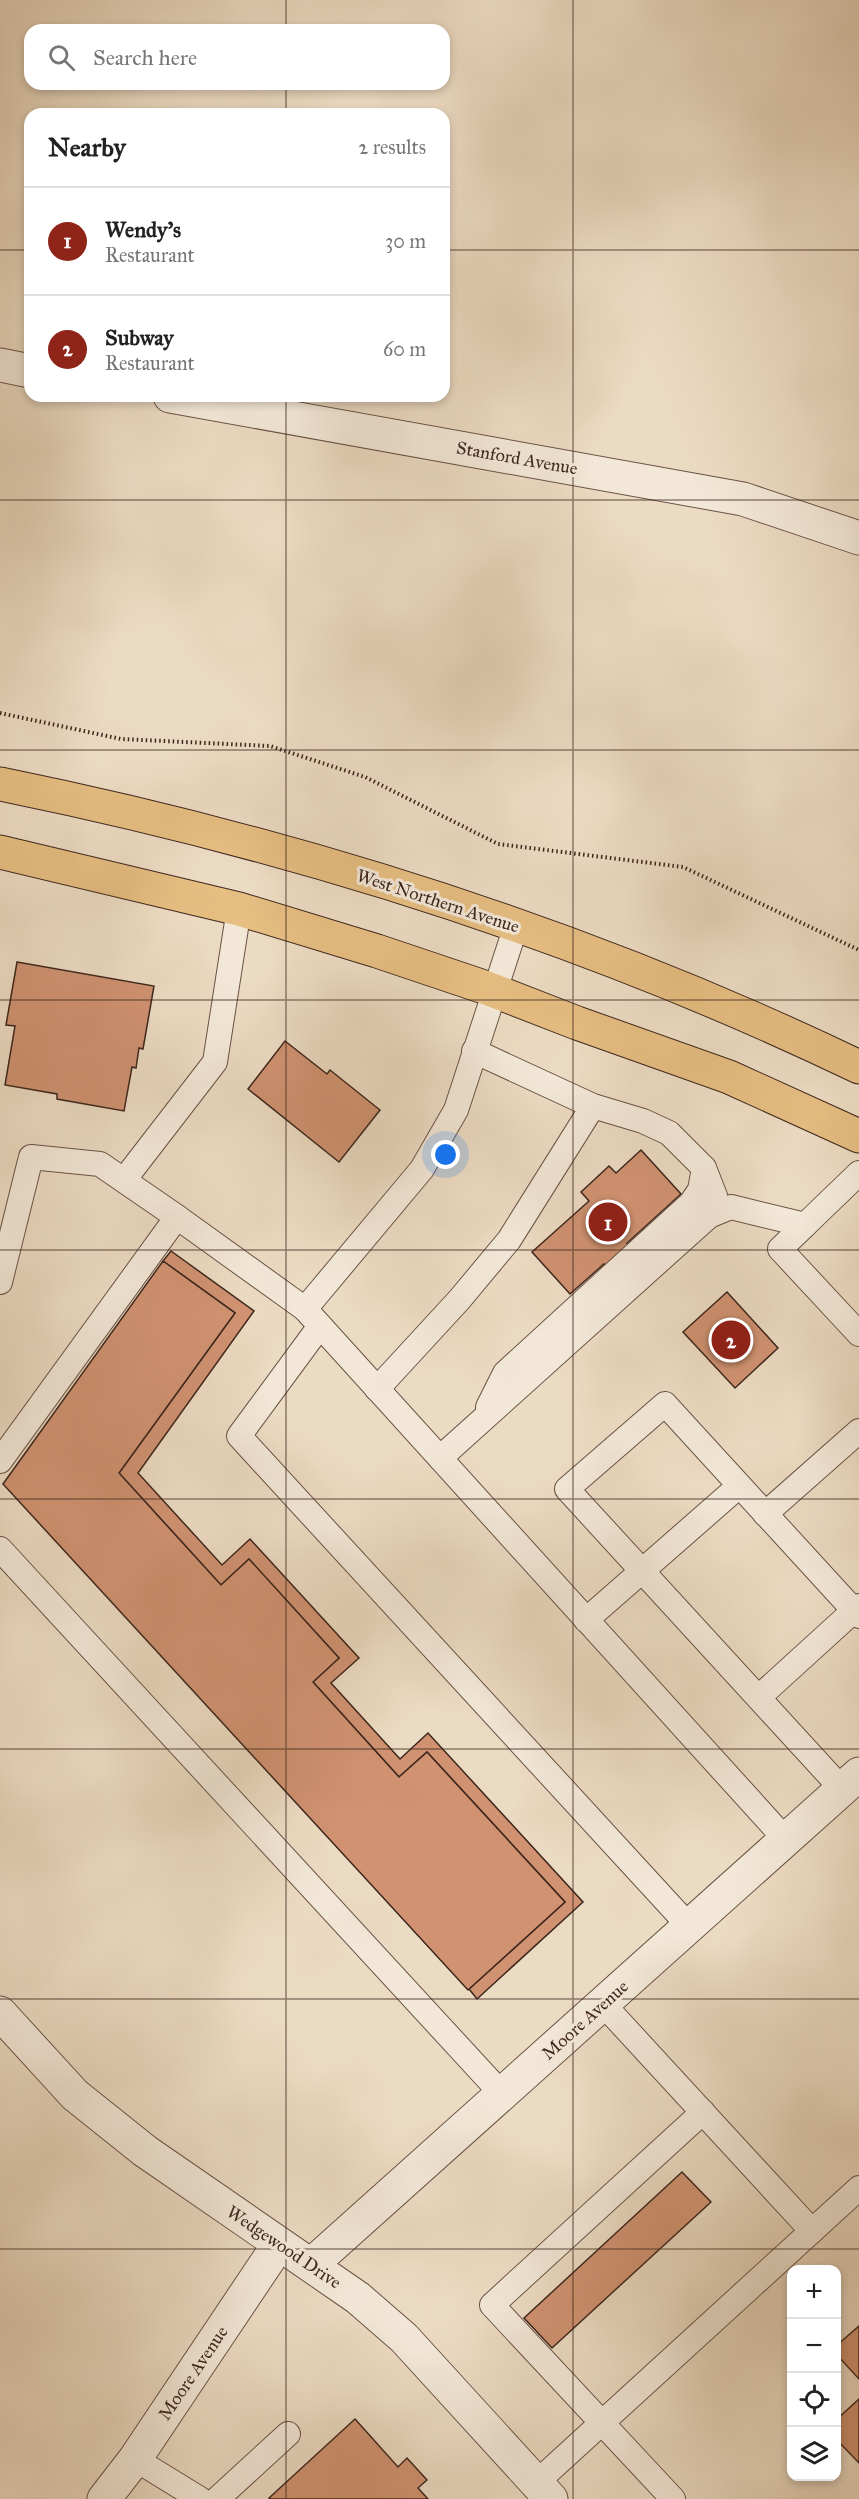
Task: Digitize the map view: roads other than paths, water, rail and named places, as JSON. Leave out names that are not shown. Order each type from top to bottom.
[{"type":"main road","name":"West Northern Avenue","points":[[0,784],[245,841],[412,891],[663,980],[766,1022],[859,1067]]},
{"type":"main road","points":[[0,852],[239,909],[377,951],[729,1077],[859,1136]]},
{"type":"street","points":[[0,365],[24,370]]},
{"type":"street","name":"Stanford Avenue","points":[[203,402],[743,499],[859,538]]},
{"type":"street","name":"Moore Avenue","points":[[311,2265],[850,1781]]},
{"type":"street","name":"Wedgewood Drive","points":[[0,2013],[75,2096],[145,2151],[358,2298],[404,2338],[544,2491]]},
{"type":"street","name":"Moore Avenue","points":[[104,2499],[135,2458],[279,2244]]},
{"type":"lane","points":[[124,1180],[215,1062],[239,909]]},
{"type":"lane","points":[[516,926],[456,1110],[422,1169],[312,1317],[239,1436],[689,1926]]},
{"type":"lane","points":[[474,1051],[593,1106],[643,1121],[669,1133],[704,1168],[715,1196],[709,1216]]},
{"type":"lane","points":[[377,1389],[459,1300],[509,1240],[593,1106]]},
{"type":"lane","points":[[0,1282],[31,1157],[100,1164],[177,1217],[312,1317],[786,1840]]},
{"type":"lane","points":[[482,1420],[506,1373],[691,1203],[700,1190],[704,1168]]},
{"type":"lane","points":[[859,1173],[780,1249],[859,1334]]},
{"type":"lane","points":[[440,1458],[709,1216],[731,1207],[805,1225]]},
{"type":"lane","points":[[0,1461],[177,1217]]},
{"type":"lane","points":[[759,1697],[857,1611],[665,1404],[567,1489],[759,1697],[850,1781]]},
{"type":"lane","points":[[765,1514],[859,1431]]},
{"type":"lane","points":[[586,1620],[739,1486]]},
{"type":"lane","points":[[0,1549],[502,2094]]},
{"type":"lane","points":[[603,2004],[812,2231]]},
{"type":"lane","points":[[673,2499],[492,2305],[703,2112]]},
{"type":"lane","points":[[544,2491],[602,2422],[859,2188]]},
{"type":"lane","points":[[217,2499],[288,2434]]},
{"type":"lane","points":[[135,2458],[200,2499]]},
{"type":"place","name":"Wendy's","points":[[608,1222]]},
{"type":"place","name":"Subway","points":[[731,1340]]}]
